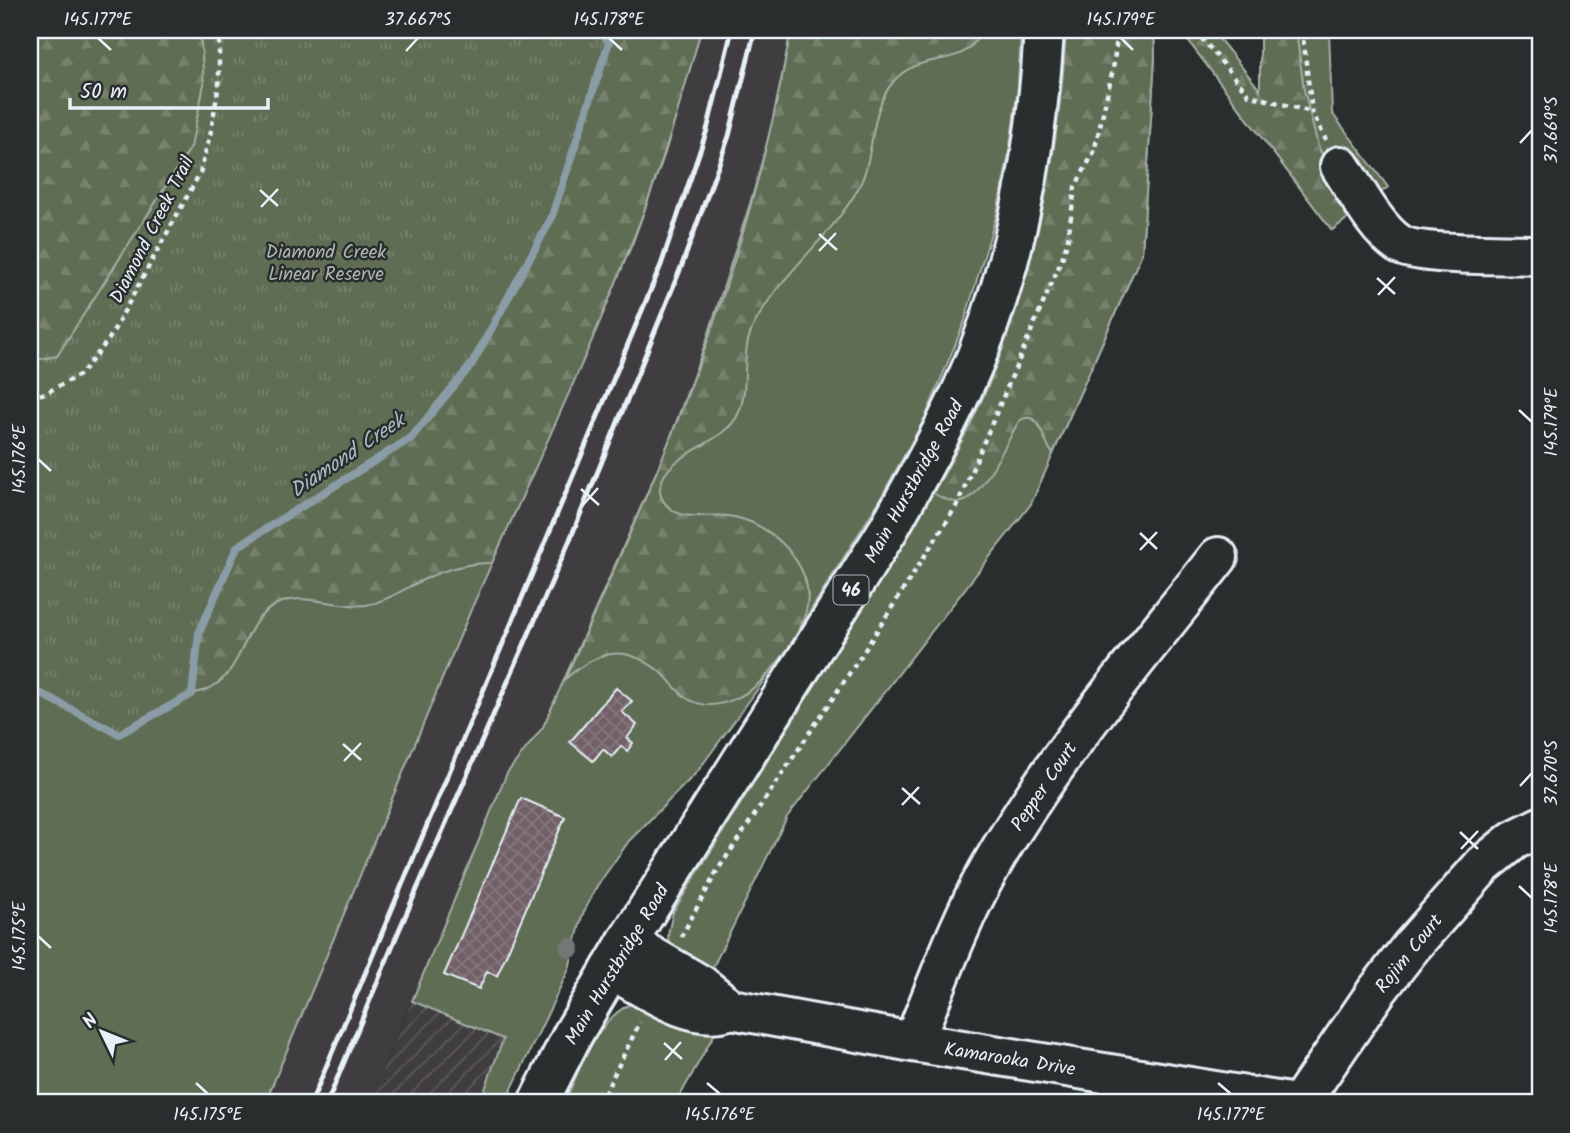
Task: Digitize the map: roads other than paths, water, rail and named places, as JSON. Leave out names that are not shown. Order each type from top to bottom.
[{"type":"street","name":"Main Hurstbridge Road","points":[[538,1103],[573,1034],[619,956],[888,530],[964,387],[999,291],[1022,202],[1036,118],[1044,30]]},
{"type":"street","points":[[1340,166],[1372,214],[1392,238],[1409,249],[1540,255]]},
{"type":"street","name":"Pepper Court","points":[[913,1042],[972,903],[1001,850],[1067,750],[1218,557]]},
{"type":"street","name":"Rojim Court","points":[[1300,1103],[1376,992],[1411,947],[1483,865],[1514,840],[1540,827]]},
{"type":"street","name":"Kamarooka Drive","points":[[619,956],[653,992],[696,1012],[713,1013],[731,1009],[913,1042],[1289,1103]]},
{"type":"street","name":"Kamarooka Drive","points":[[619,956],[701,985],[731,1009]]},
{"type":"waterway","name":"Diamond Creek","points":[[30,688],[119,734],[192,694],[199,633],[237,547],[411,438],[472,364],[551,219],[609,42],[599,30]]},
{"type":"railway","points":[[311,1103],[661,265],[707,130],[732,30]]},
{"type":"railway","points":[[327,1103],[397,935],[569,542],[682,265],[729,136],[755,30]]},
{"type":"park label","name":"Diamond Creek Linear Reserve","points":[[326,262]]}]
